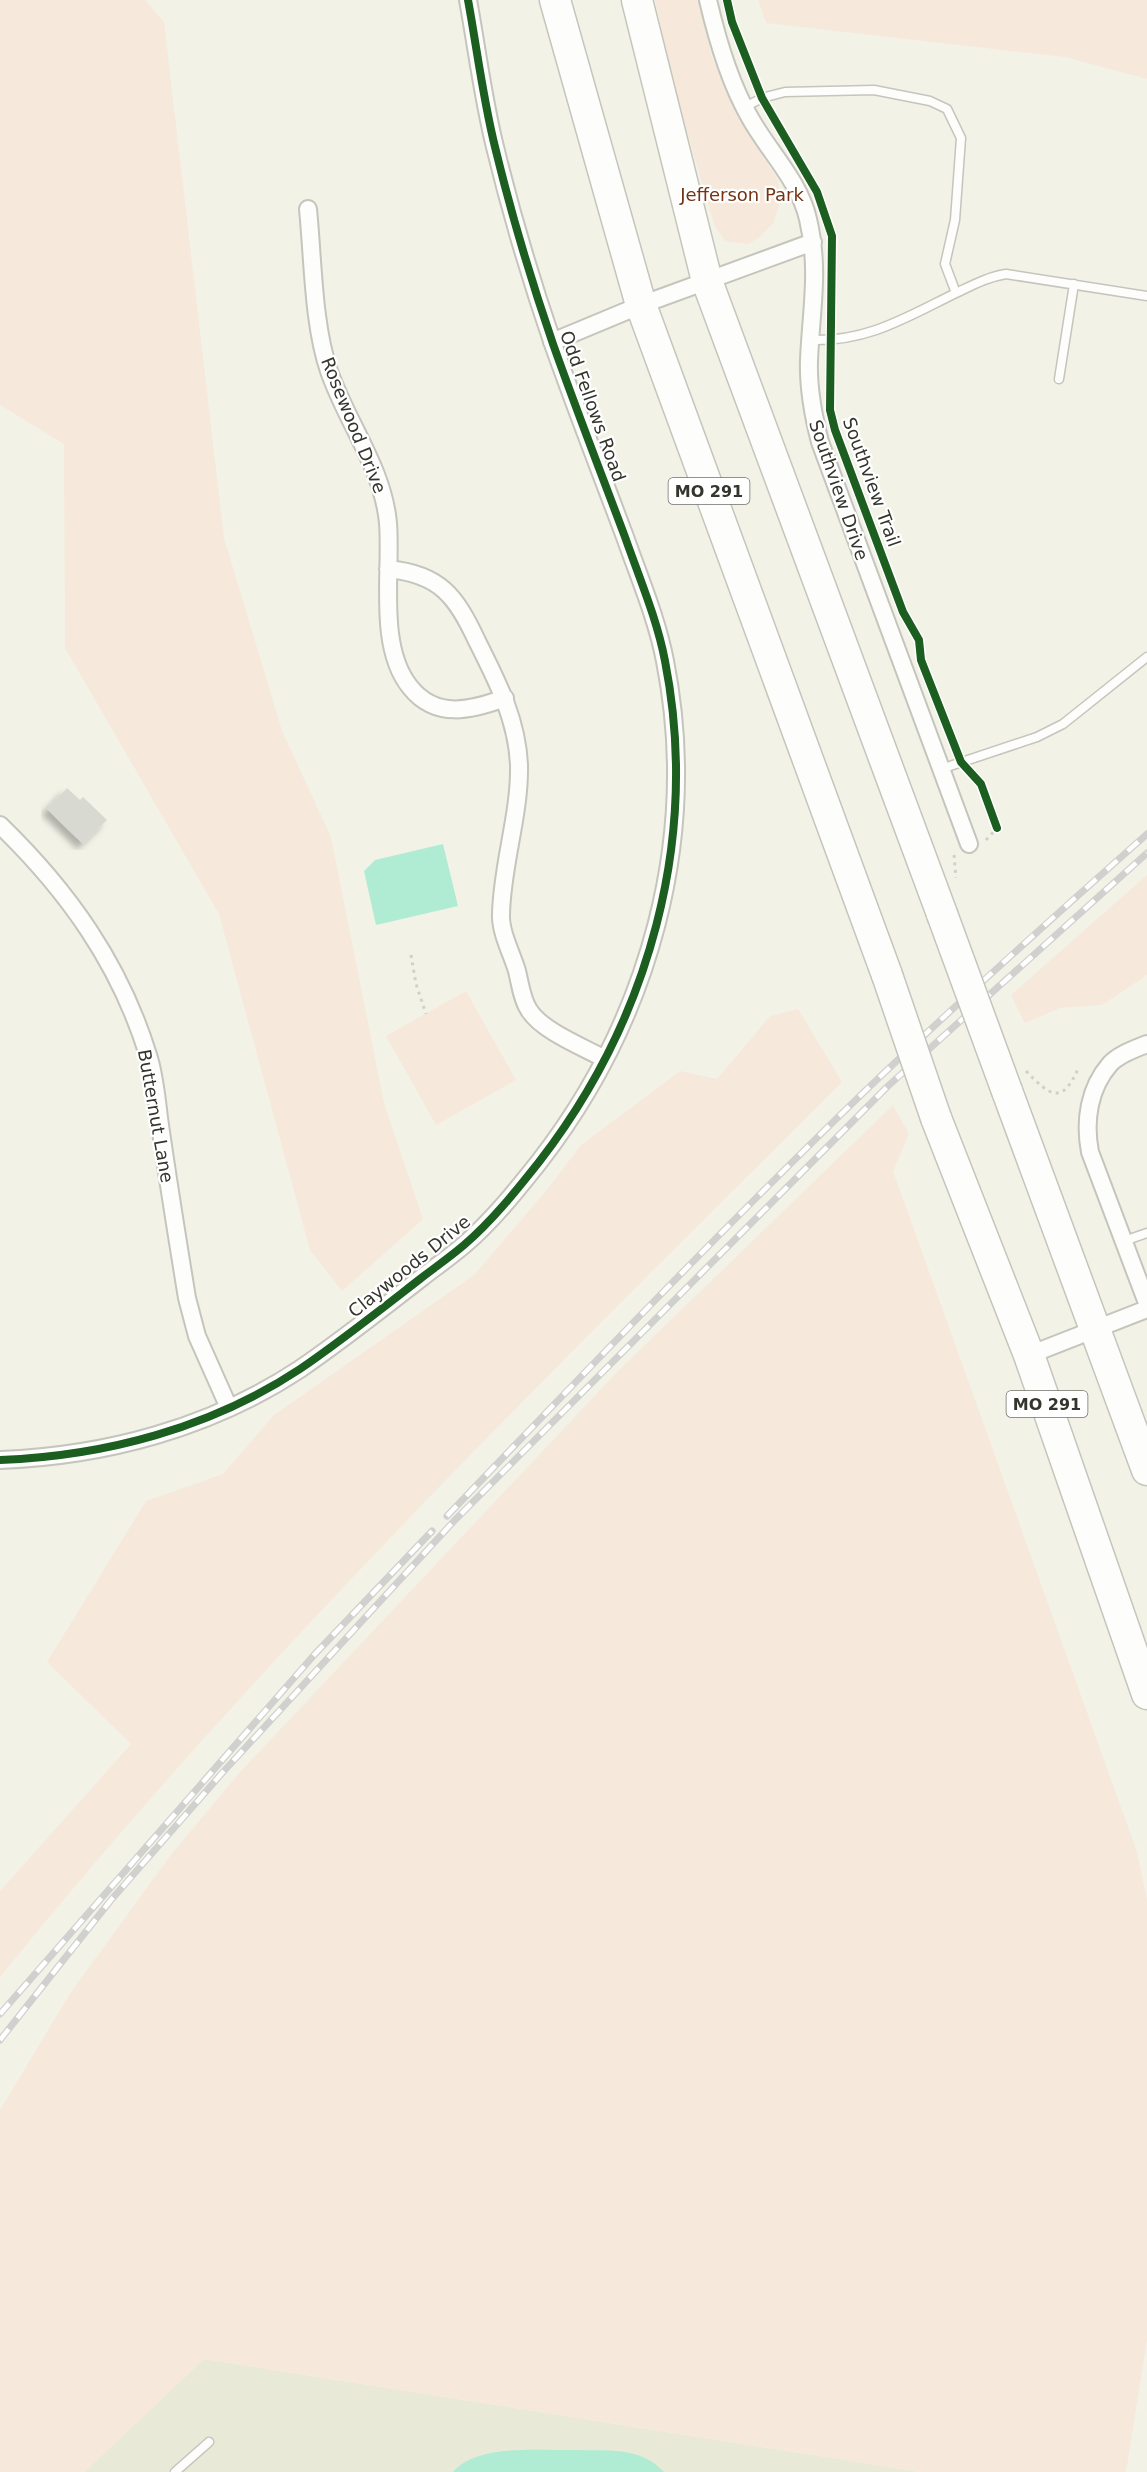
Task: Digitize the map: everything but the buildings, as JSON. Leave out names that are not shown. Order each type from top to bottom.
[{"type":"highway","name":"MO 291","points":[[555,0],[641,305],[887,975],[936,1118],[1029,1355],[1147,1694]]},
{"type":"highway","points":[[637,0],[707,281],[942,914],[1015,1079],[1096,1329],[1147,1470]]},
{"type":"street","name":"Odd Fellows Road","points":[[468,0],[494,146],[552,342],[639,577],[664,657],[676,730],[675,823]]},
{"type":"street","name":"Southview Drive","points":[[708,0],[716,31],[745,107],[798,193],[808,216],[816,276],[810,340],[810,394],[820,442],[969,844]]},
{"type":"street","name":"Rosewood Drive","points":[[308,210],[322,346],[329,372],[377,475],[384,501],[388,524],[387,610],[402,674],[410,688],[425,701],[457,711],[473,710],[505,698]]},
{"type":"street","points":[[552,342],[641,305],[813,242]]},
{"type":"street","points":[[388,569],[409,571],[431,580],[449,593],[462,608],[505,698],[514,730],[519,764],[518,793],[500,916],[527,1009],[538,1022],[604,1059]]},
{"type":"street","name":"Claywoods Drive","points":[[0,1460],[51,1458],[134,1442],[229,1408],[297,1371],[466,1243],[516,1192],[559,1136],[604,1059],[627,1013],[651,947],[668,878],[675,823]]},
{"type":"street","name":"Butternut Lane","points":[[0,825],[40,863],[77,911],[105,955],[132,1009],[149,1058],[187,1298],[197,1336],[229,1408]]},
{"type":"street","points":[[1146,1046],[1111,1062],[1090,1100],[1088,1118],[1090,1152],[1147,1303]]},
{"type":"street","points":[[1029,1355],[1147,1309]]},
{"type":"lane","points":[[745,107],[785,92],[874,90],[930,100],[947,109],[961,138],[955,220],[945,264],[956,293]]},
{"type":"lane","points":[[810,340],[832,341],[873,333],[993,276],[1006,274],[1147,296]]},
{"type":"lane","points":[[1059,379],[1074,284]]},
{"type":"lane","points":[[941,769],[1037,737],[1063,724],[1147,657]]},
{"type":"lane","points":[[1124,1241],[1147,1233]]},
{"type":"lane","points":[[175,2472],[209,2442]]},
{"type":"path","points":[[957,886],[953,862],[955,854],[969,844],[985,841],[997,828],[993,817]]},
{"type":"path","points":[[411,955],[416,984],[426,1014]]},
{"type":"path","points":[[1015,1079],[1057,1094],[1065,1092],[1071,1086],[1078,1069]]},
{"type":"shaded area","points":[[443,844],[458,906],[376,925],[364,871],[375,860]]},
{"type":"shaded area","points":[[204,2359],[920,2472],[84,2472]]},
{"type":"shaded area","points":[[511,2450],[613,2451],[645,2458],[664,2472],[453,2472],[478,2456]]},
{"type":"green space","points":[[0,0],[145,0],[164,22],[224,538],[282,731],[331,837],[384,1103],[423,1219],[342,1291],[310,1250],[219,914],[65,648],[64,444],[0,405]]},
{"type":"green space","name":"Jefferson Park","points":[[655,0],[698,0],[712,58],[747,131],[778,180],[781,197],[774,222],[760,237],[748,244],[725,241],[715,227],[676,95]]},
{"type":"green space","points":[[758,0],[1147,0],[1147,79],[1065,57],[766,23]]},
{"type":"green space","points":[[1147,875],[1147,975],[1102,1005],[1060,1008],[1025,1023],[1011,995]]},
{"type":"green space","points":[[466,991],[516,1080],[436,1125],[386,1036]]},
{"type":"green space","points":[[798,1009],[842,1082],[516,1408],[303,1630],[98,1859],[0,1977],[0,1891],[131,1744],[47,1662],[146,1501],[223,1474],[274,1415],[474,1275],[546,1191],[581,1145],[680,1071],[717,1079],[770,1016]]},
{"type":"green space","points":[[893,1105],[909,1134],[893,1171],[1137,1852],[1147,1900],[1147,2339],[1126,2472],[920,2472],[204,2359],[84,2472],[0,2472],[0,2110],[71,1992],[170,1856],[240,1772],[618,1371]]},
{"type":"railway","points":[[447,1516],[653,1302],[811,1144],[969,994],[1147,834]]},
{"type":"railway","points":[[0,2040],[111,1900],[223,1772],[454,1521],[888,1086],[1147,853]]},
{"type":"railway","points":[[0,2014],[315,1654],[432,1531]]},
{"type":"cycle path","points":[[0,1460],[79,1452],[118,1445],[194,1423],[266,1390],[300,1369],[345,1336],[464,1245],[513,1195],[577,1107],[610,1049],[636,988],[656,925],[670,860],[676,794],[674,728],[665,661],[647,598],[553,344],[522,246],[491,129],[468,0]]},
{"type":"cycle path","name":"Southview Trail","points":[[727,0],[732,22],[762,98],[817,192],[832,236],[830,410],[835,430],[903,612],[919,640],[921,660],[961,762],[981,784],[997,828]]}]
